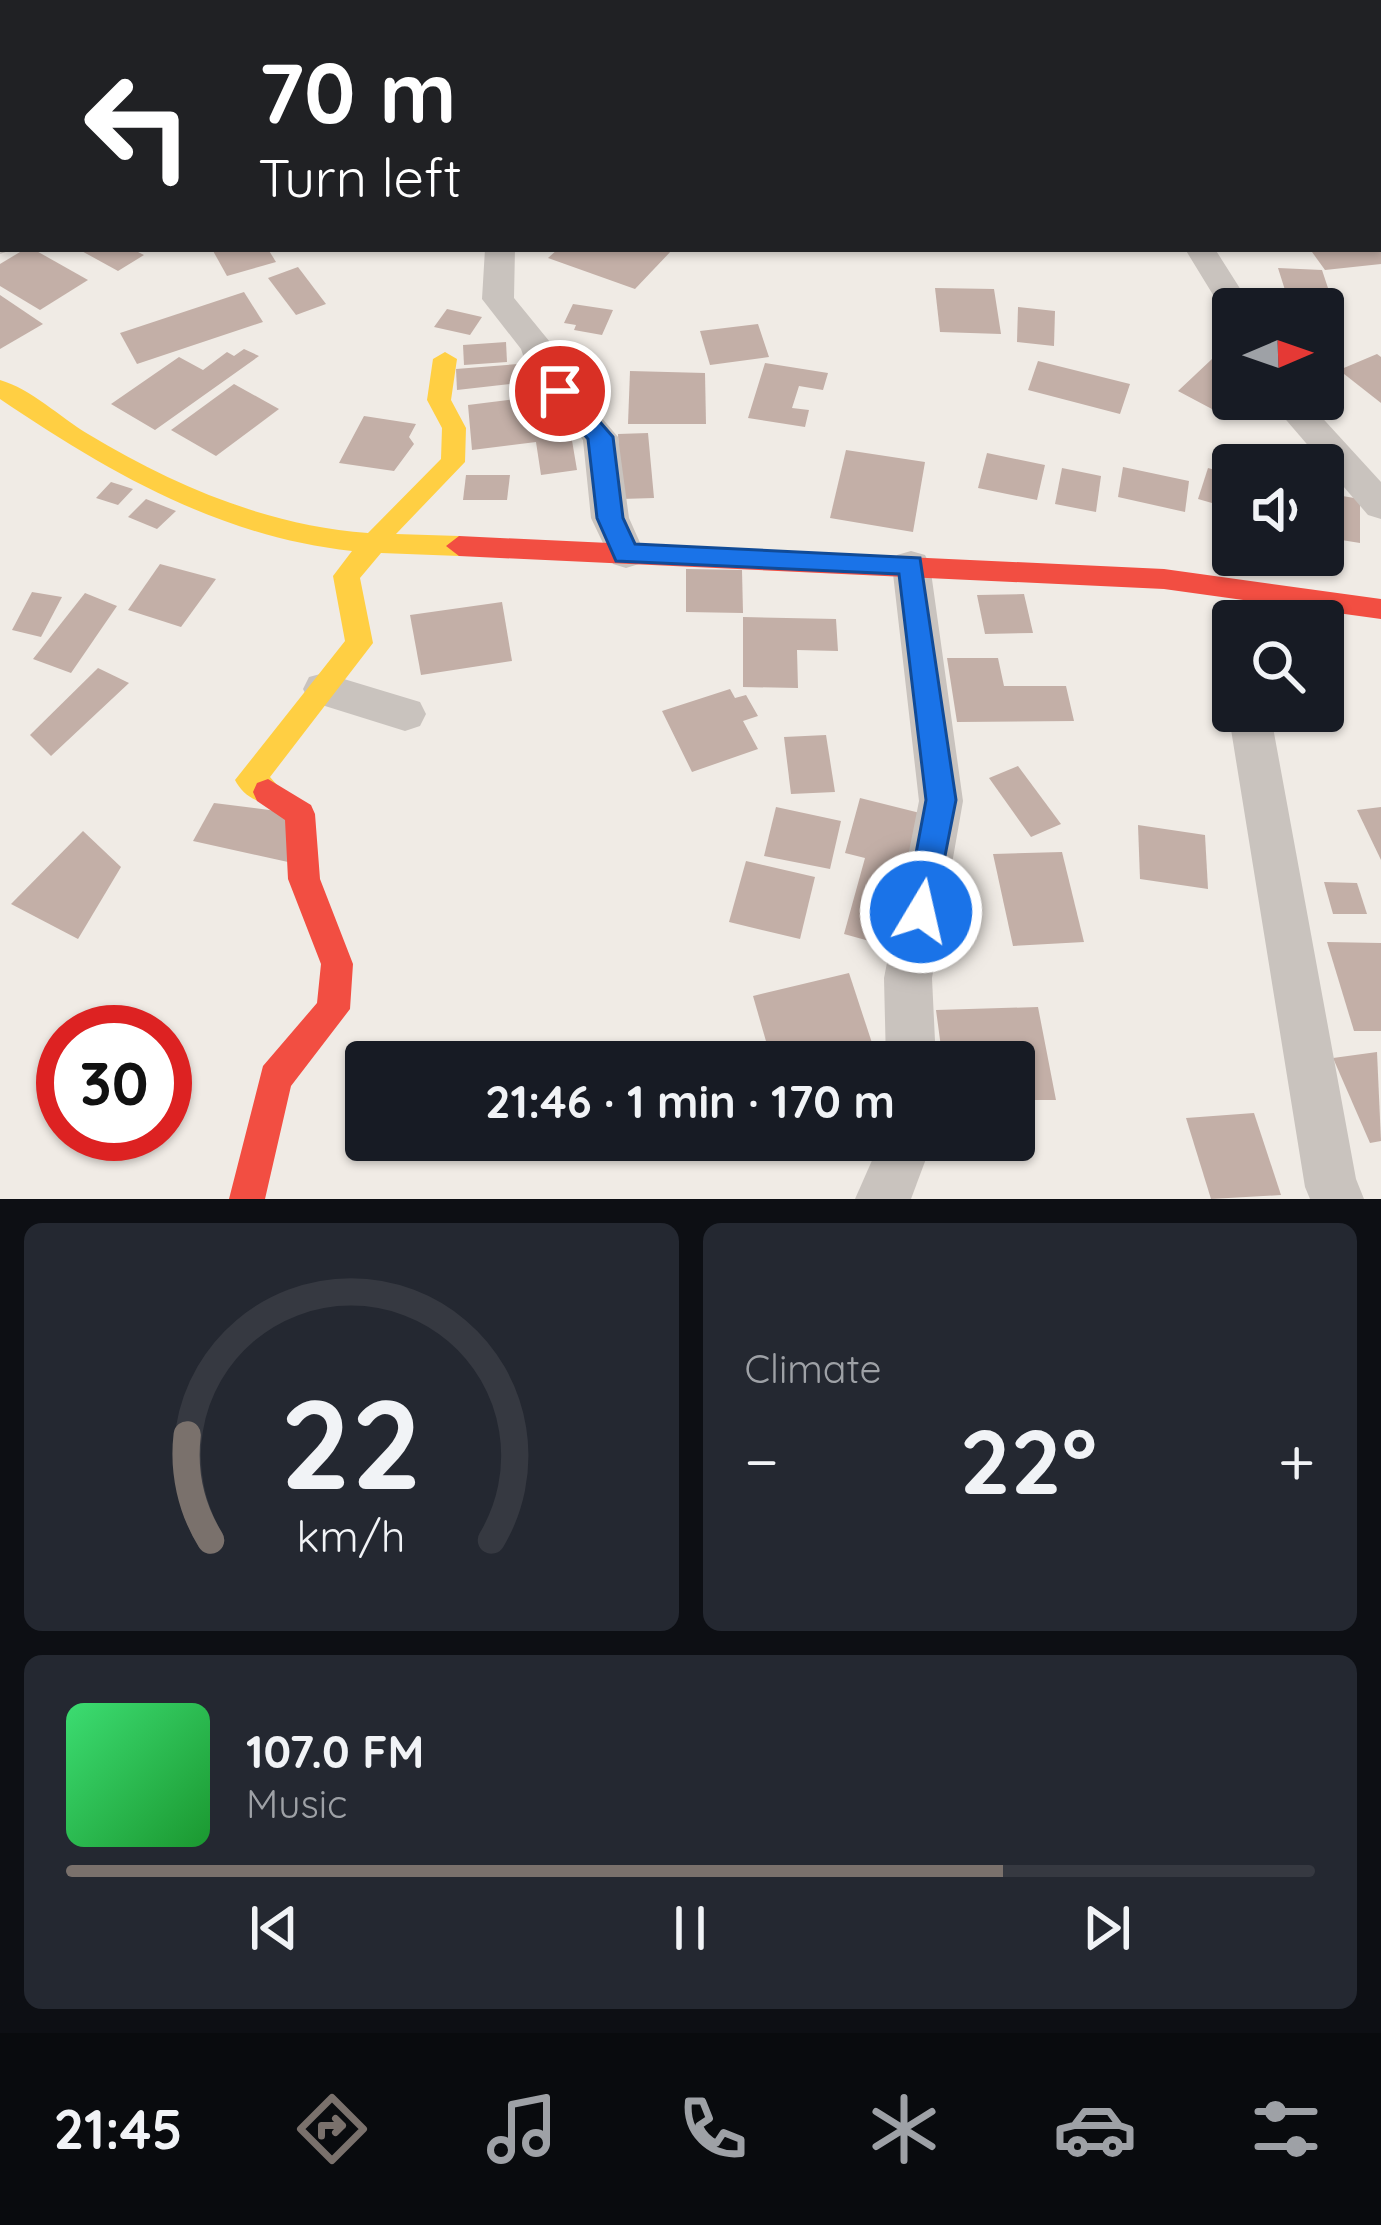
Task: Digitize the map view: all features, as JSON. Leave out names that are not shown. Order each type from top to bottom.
[{"type":"street","points":[[500,252],[498,299],[537,346],[543,371],[600,437],[610,518],[626,554]]},
{"type":"street","points":[[1202,252],[1224,288]]},
{"type":"street","points":[[247,1199],[274,1078],[333,1009],[337,964],[304,879],[300,814],[250,780],[359,643],[346,576],[453,462],[454,428],[439,400],[445,359]]},
{"type":"street","points":[[0,388],[105,459],[211,510],[338,540],[1164,579],[1218,600]]},
{"type":"street","points":[[1304,420],[1381,506]]},
{"type":"street","points":[[910,1041],[908,978],[941,800],[911,565]]},
{"type":"street","points":[[1344,608],[1381,609]]},
{"type":"street","points":[[324,689],[405,714]]},
{"type":"street","points":[[1253,732],[1331,1187],[1338,1199]]},
{"type":"street","points":[[881,1199],[899,1161]]},
{"type":"building","points":[[20,252],[38,252],[88,280],[40,310],[0,286],[0,264]]},
{"type":"building","points":[[83,252],[144,255],[118,271]]},
{"type":"building","points":[[214,252],[270,252],[276,262],[227,276]]},
{"type":"building","points":[[555,252],[670,252],[635,289],[548,258]]},
{"type":"building","points":[[1312,252],[1381,252],[1381,264],[1325,270]]},
{"type":"building","points":[[298,267],[326,304],[296,315],[268,278]]},
{"type":"building","points":[[1278,268],[1322,270],[1328,288],[1284,288]]},
{"type":"building","points":[[935,288],[994,289],[1001,334],[940,332]]},
{"type":"building","points":[[244,292],[263,322],[137,364],[120,333]]},
{"type":"building","points":[[0,295],[43,324],[0,349]]},
{"type":"building","points":[[573,304],[613,310],[602,335],[574,330],[576,325],[564,323]]},
{"type":"building","points":[[1018,307],[1055,311],[1054,346],[1017,342]]},
{"type":"building","points":[[447,309],[482,317],[470,335],[434,327]]},
{"type":"building","points":[[758,324],[769,357],[710,365],[700,331]]},
{"type":"building","points":[[506,342],[507,362],[464,365],[463,345]]},
{"type":"building","points":[[244,349],[259,356],[155,430],[111,404],[179,357],[203,370],[227,352],[234,356]]},
{"type":"building","points":[[1377,354],[1381,357],[1381,403],[1344,374],[1344,368]]},
{"type":"building","points":[[1212,359],[1212,409],[1178,391]]},
{"type":"building","points":[[1038,361],[1130,384],[1120,414],[1028,390]]},
{"type":"building","points":[[765,363],[828,373],[823,390],[799,386],[792,408],[809,410],[805,427],[748,418]]},
{"type":"building","points":[[518,364],[520,383],[457,390],[456,369]]},
{"type":"building","points":[[630,371],[705,373],[706,424],[628,424]]},
{"type":"building","points":[[234,384],[279,409],[216,456],[171,430]]},
{"type":"building","points":[[531,397],[533,415],[567,411],[577,470],[541,475],[536,442],[472,450],[468,405]]},
{"type":"building","points":[[364,416],[416,424],[409,437],[414,444],[394,471],[339,463]]},
{"type":"building","points":[[648,433],[654,498],[621,499],[618,434]]},
{"type":"building","points":[[846,450],[925,462],[913,532],[830,518]]},
{"type":"building","points":[[987,453],[1045,465],[1037,500],[978,488]]},
{"type":"building","points":[[1123,467],[1189,481],[1185,512],[1118,497]]},
{"type":"building","points":[[1062,468],[1101,476],[1096,512],[1055,504]]},
{"type":"building","points":[[1208,468],[1212,469],[1212,503],[1198,499]]},
{"type":"building","points":[[466,475],[510,475],[507,500],[463,500]]},
{"type":"building","points":[[111,482],[133,489],[118,505],[96,498]]},
{"type":"building","points":[[1344,496],[1360,499],[1360,543],[1344,540]]},
{"type":"building","points":[[146,499],[176,511],[157,529],[128,517]]},
{"type":"building","points":[[160,564],[216,579],[181,627],[128,610]]},
{"type":"building","points":[[686,569],[742,570],[743,613],[686,612]]},
{"type":"building","points":[[32,592],[62,597],[41,637],[12,630]]},
{"type":"building","points":[[85,593],[117,606],[71,673],[33,659]]},
{"type":"building","points":[[1024,594],[1033,633],[985,634],[977,595]]},
{"type":"building","points":[[502,602],[512,661],[421,675],[410,615]]},
{"type":"building","points":[[743,617],[836,619],[838,651],[797,650],[798,688],[743,687]]},
{"type":"building","points":[[947,658],[998,658],[1004,686],[1066,686],[1074,721],[957,722]]},
{"type":"building","points":[[98,668],[129,683],[51,756],[30,735]]},
{"type":"building","points":[[730,689],[735,698],[746,695],[758,716],[743,721],[758,749],[692,772],[662,711]]},
{"type":"building","points":[[826,735],[835,792],[791,794],[784,737]]},
{"type":"building","points":[[1018,766],[1061,824],[1031,837],[989,778]]},
{"type":"building","points":[[860,798],[924,814],[891,947],[844,934],[865,858],[845,853]]},
{"type":"building","points":[[214,803],[300,814],[288,862],[193,841]]},
{"type":"building","points":[[776,807],[841,821],[830,869],[764,856]]},
{"type":"building","points":[[1381,807],[1381,860],[1357,810]]},
{"type":"building","points":[[1138,825],[1205,835],[1208,889],[1140,879]]},
{"type":"building","points":[[83,831],[121,867],[78,939],[11,904]]},
{"type":"building","points":[[1062,852],[1084,942],[1013,946],[993,854]]},
{"type":"building","points":[[746,861],[815,877],[800,939],[729,922]]},
{"type":"building","points":[[1324,882],[1357,883],[1367,914],[1333,914]]},
{"type":"building","points":[[1327,942],[1381,943],[1381,1031],[1354,1031]]},
{"type":"building","points":[[849,973],[871,1041],[766,1041],[753,996]]},
{"type":"building","points":[[1038,1007],[1056,1100],[1035,1100],[1035,1041],[940,1041],[936,1010]]},
{"type":"building","points":[[1377,1052],[1381,1141],[1370,1143],[1333,1058]]},
{"type":"building","points":[[1254,1113],[1281,1195],[1211,1199],[1186,1118]]},
{"type":"traffic: slow","points":[[268,792],[250,780],[359,643],[346,576],[403,509],[453,462],[454,428],[439,400],[445,359]]},
{"type":"traffic: slow","points":[[0,388],[79,440],[161,485],[247,520],[339,540],[459,546]]},
{"type":"traffic: jam","points":[[459,546],[1164,579],[1381,609]]},
{"type":"traffic: jam","points":[[247,1199],[275,1078],[333,1009],[337,964],[304,879],[300,814],[268,792]]},
{"type":"route","points":[[560,391],[600,437],[610,518],[626,554],[911,565],[941,800],[921,912]]}]
